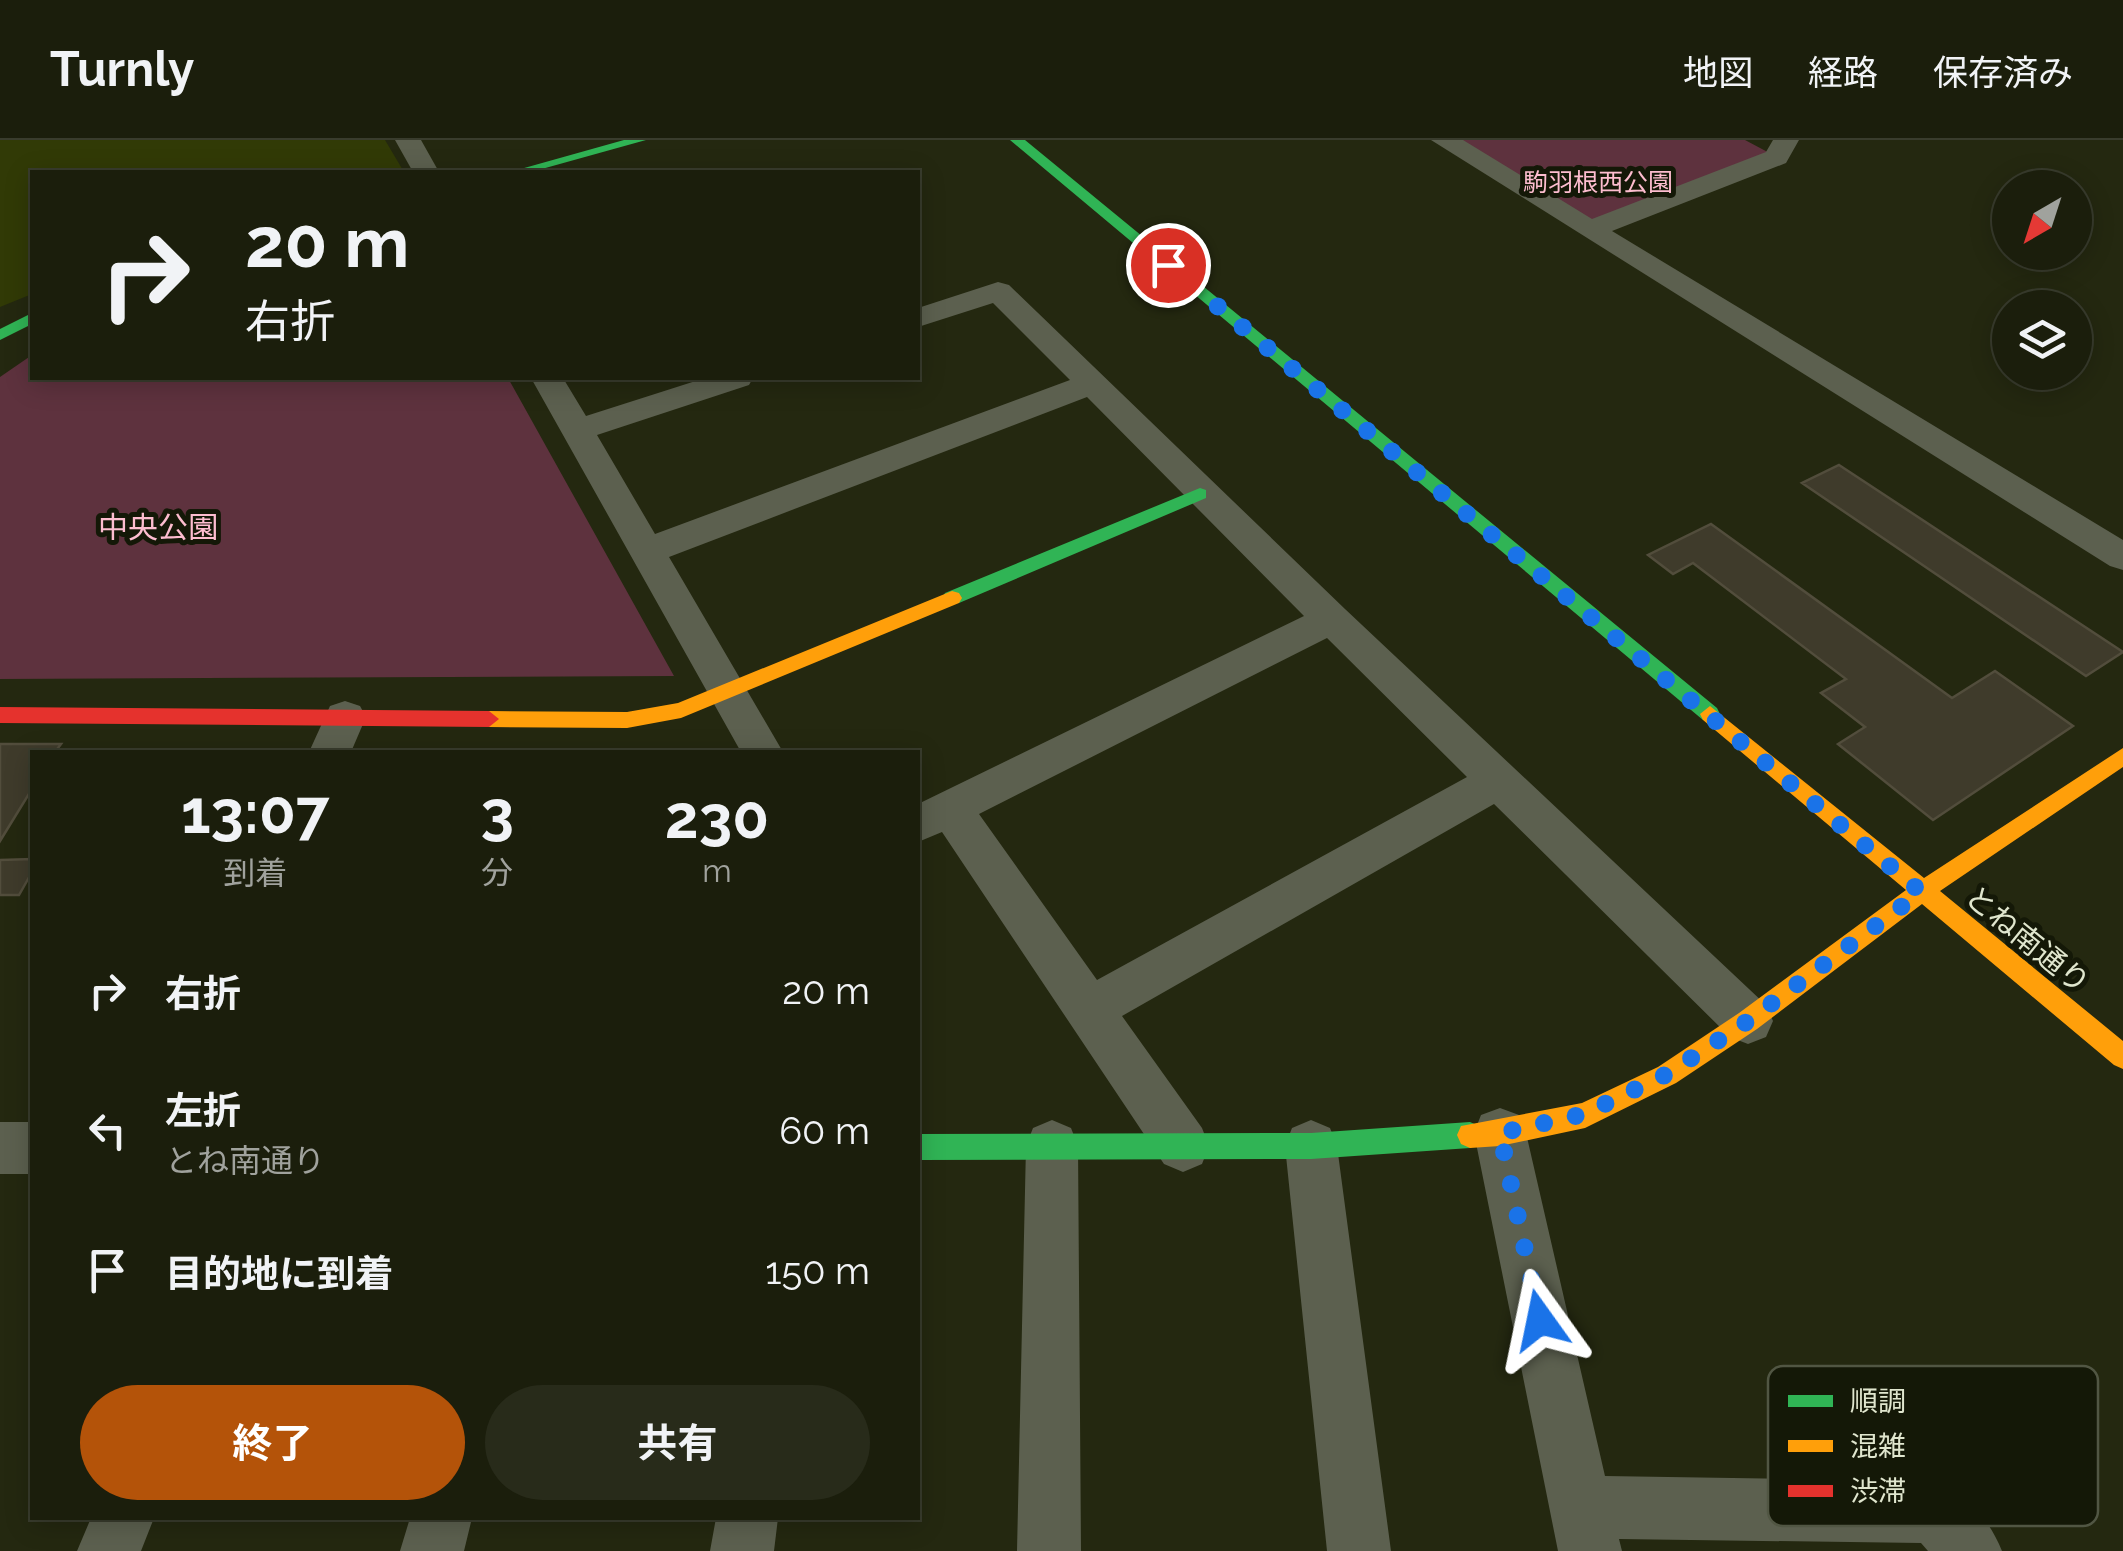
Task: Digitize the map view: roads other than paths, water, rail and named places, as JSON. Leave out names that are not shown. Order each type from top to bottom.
[{"type":"street","points":[[408,140],[425,170]]},
{"type":"street","points":[[524,170],[639,140]]},
{"type":"street","name":"とね南通り","points":[[1017,140],[2123,1057]]},
{"type":"street","points":[[1444,140],[2123,556]]},
{"type":"street","points":[[1745,140],[1782,148]]},
{"type":"street","points":[[1591,229],[1782,148]]},
{"type":"street","points":[[920,317],[998,291],[1200,494],[1748,1021]]},
{"type":"street","points":[[0,335],[30,319]]},
{"type":"street","points":[[548,380],[761,750]]},
{"type":"street","points":[[578,430],[731,380]]},
{"type":"street","points":[[645,552],[1091,384]]},
{"type":"street","points":[[0,714],[337,735],[627,720],[681,710],[730,691],[1200,494]]},
{"type":"street","points":[[1183,1146],[1090,1009],[934,816],[1331,619]]},
{"type":"street","points":[[920,1147],[1311,1146],[1500,1133],[1584,1114],[1667,1074],[1748,1021],[1921,892],[2123,756]]},
{"type":"street","points":[[1090,1009],[1498,781]]},
{"type":"street","points":[[1500,1133],[1585,1529],[1768,1520]]},
{"type":"street","points":[[1050,1551],[1052,1146]]},
{"type":"street","points":[[1311,1146],[1359,1551]]},
{"type":"street","points":[[0,1148],[30,1148]]},
{"type":"street","points":[[109,1551],[121,1520]]},
{"type":"street","points":[[432,1551],[440,1520]]},
{"type":"street","points":[[742,1551],[747,1520]]},
{"type":"street","points":[[1948,1526],[1970,1551]]},
{"type":"park label","name":"駒羽根西公園","points":[[1598,182]]},
{"type":"park label","name":"中央公園","points":[[158,528]]}]
